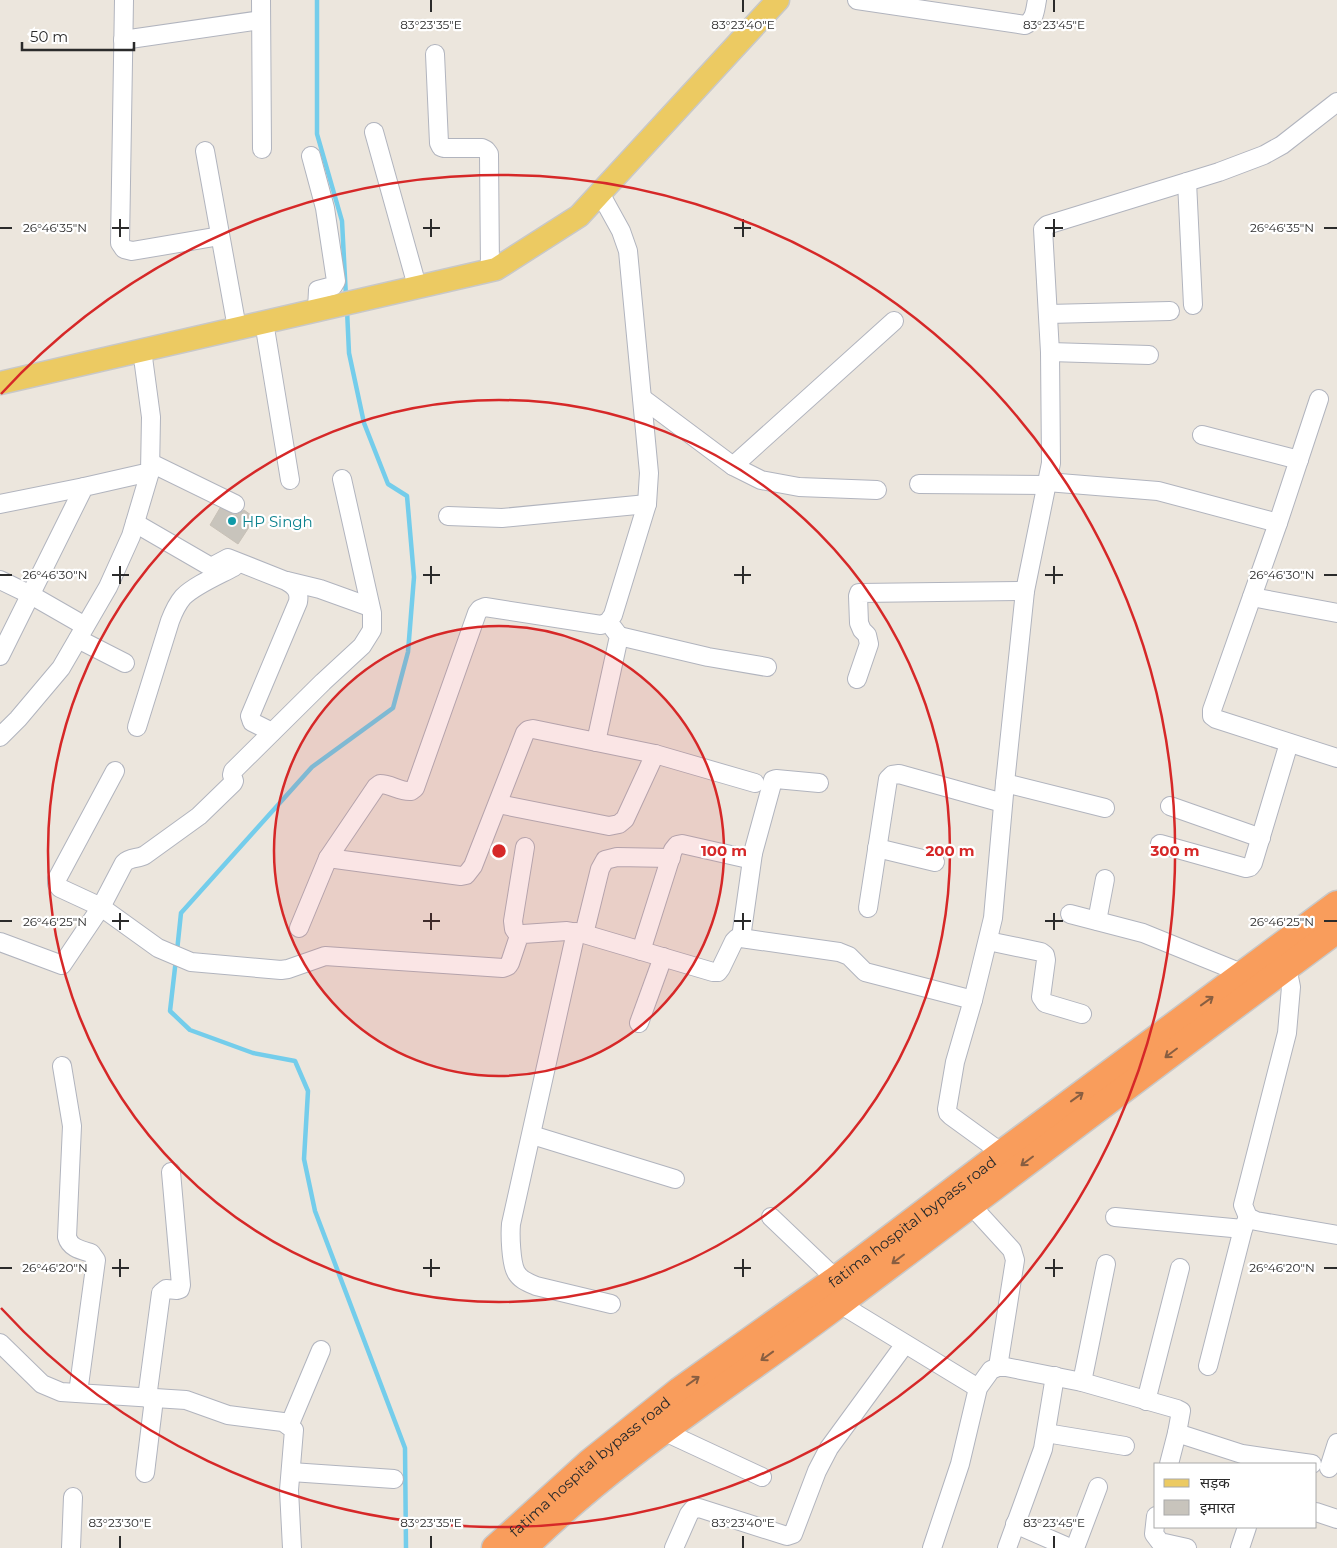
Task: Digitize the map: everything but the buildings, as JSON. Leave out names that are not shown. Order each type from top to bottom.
[{"type":"highway","name":"fatima hospital bypass road","points":[[495,1548],[590,1462],[680,1390],[838,1291],[970,1204],[1051,1130],[1244,974],[1337,904]]},
{"type":"highway","name":"fatima hospital bypass road","points":[[524,1548],[576,1501],[838,1291],[1002,1153],[1051,1130],[1336,931]]},
{"type":"main road","points":[[0,383],[496,268],[579,216],[778,0]]},
{"type":"street","points":[[124,0],[120,242],[124,249],[132,251],[220,236]]},
{"type":"street","points":[[261,0],[262,149]]},
{"type":"street","points":[[857,0],[1025,25],[1030,23],[1033,18],[1037,0]]},
{"type":"street","points":[[123,40],[261,20]]},
{"type":"street","points":[[435,54],[440,147],[482,148],[489,154],[490,270]]},
{"type":"street","points":[[1002,1153],[948,1113],[955,1062],[973,1000],[995,906],[1003,803],[1025,591],[1051,454],[1050,352],[1043,229],[1047,225],[1187,182],[1274,150],[1337,102]]},
{"type":"street","points":[[374,132],[408,288]]},
{"type":"street","points":[[205,151],[237,328]]},
{"type":"street","points":[[311,156],[325,208],[336,281],[333,286],[318,290],[320,309]]},
{"type":"street","points":[[1187,182],[1193,305]]},
{"type":"street","points":[[299,928],[328,858],[376,787],[380,784],[386,784],[406,792],[415,788],[480,609],[485,607],[601,625],[608,622],[613,616],[647,504],[649,473],[628,251],[621,231],[600,193]]},
{"type":"street","points":[[1048,314],[1170,311]]},
{"type":"street","points":[[733,466],[894,321]]},
{"type":"street","points":[[264,322],[290,480]]},
{"type":"street","points":[[0,737],[62,668],[108,586],[131,536],[150,467],[151,417],[142,350]]},
{"type":"street","points":[[1050,352],[1149,355]]},
{"type":"street","points":[[642,398],[733,466],[761,480],[800,487],[877,490]]},
{"type":"street","points":[[1319,399],[1278,523],[1212,710],[1212,716],[1216,719],[1337,758]]},
{"type":"street","points":[[1202,436],[1299,460]]},
{"type":"street","points":[[0,504],[84,487],[150,467],[235,504]]},
{"type":"street","points":[[0,942],[62,965],[101,907],[124,863],[130,858],[141,858],[199,816],[233,784],[233,771],[369,638],[373,622],[342,479]]},
{"type":"street","points":[[919,484],[1047,483],[1158,491],[1278,523]]},
{"type":"street","points":[[0,656],[84,487]]},
{"type":"street","points":[[448,516],[502,518],[647,504]]},
{"type":"street","points":[[135,523],[211,566],[228,558],[286,581],[320,588],[370,607]]},
{"type":"street","points":[[137,727],[170,621],[176,608],[183,597],[193,590],[241,563]]},
{"type":"street","points":[[0,580],[31,595],[125,663]]},
{"type":"street","points":[[272,732],[252,722],[250,716],[298,602],[298,593],[294,586],[286,581]]},
{"type":"street","points":[[857,679],[869,644],[867,635],[859,624],[859,593],[1025,591]]},
{"type":"street","points":[[1252,597],[1337,614]]},
{"type":"street","points":[[608,622],[619,636],[708,657],[767,667]]},
{"type":"street","points":[[596,742],[619,636]]},
{"type":"street","points":[[328,858],[461,876],[466,874],[474,866],[525,733],[533,729],[655,754],[755,783]]},
{"type":"street","points":[[1160,844],[1246,868],[1250,867],[1253,863],[1290,743]]},
{"type":"street","points":[[498,804],[609,826],[619,824],[625,819],[655,754]]},
{"type":"street","points":[[115,771],[58,879],[58,884],[60,888],[101,907],[158,948],[191,962],[281,970],[325,956],[503,968],[510,963],[518,936],[513,926],[513,921],[525,847]]},
{"type":"street","points":[[868,908],[888,779],[892,775],[899,774],[1003,803]]},
{"type":"street","points":[[741,938],[753,853],[773,780],[819,784]]},
{"type":"street","points":[[1005,783],[1105,808]]},
{"type":"street","points":[[1170,806],[1261,838]]},
{"type":"street","points":[[641,951],[673,850],[677,845],[682,844],[744,858],[750,857],[753,853]]},
{"type":"street","points":[[877,848],[935,862]]},
{"type":"street","points":[[611,1304],[526,1282],[516,1272],[510,1240],[511,1224],[580,933],[600,869],[605,860],[617,857],[671,858]]},
{"type":"street","points":[[1097,921],[1105,879]]},
{"type":"street","points":[[1070,914],[1143,933],[1244,974]]},
{"type":"street","points":[[518,936],[523,934],[580,933],[713,972],[718,972],[734,942],[737,938],[741,938],[839,952],[849,956],[865,972],[973,1000]]},
{"type":"street","points":[[988,941],[1041,952],[1045,955],[1042,1000],[1045,1003],[1082,1014]]},
{"type":"street","points":[[639,1023],[663,957]]},
{"type":"street","points":[[1208,1366],[1246,1223],[1243,1205],[1286,1032],[1291,987],[1286,967]]},
{"type":"street","points":[[62,1066],[72,1126],[67,1238],[68,1243],[73,1247],[91,1253],[96,1260],[78,1394]]},
{"type":"street","points":[[532,1135],[675,1179]]},
{"type":"street","points":[[145,1473],[150,1399],[161,1293],[166,1289],[180,1289],[181,1285],[171,1172]]},
{"type":"street","points":[[970,1204],[1012,1250],[1015,1260],[998,1367]]},
{"type":"street","points":[[1115,1216],[1246,1223],[1256,1221],[1337,1234]]},
{"type":"street","points":[[771,1217],[838,1291],[905,1344],[978,1388]]},
{"type":"street","points":[[1082,1382],[1106,1264]]},
{"type":"street","points":[[1146,1401],[1180,1268]]},
{"type":"street","points":[[0,1343],[42,1384],[61,1392],[186,1400],[228,1415],[283,1422],[289,1426],[294,1430],[289,1490],[292,1548]]},
{"type":"street","points":[[674,1548],[689,1514],[693,1509],[699,1508],[787,1536],[793,1534],[817,1471],[829,1448],[905,1344]]},
{"type":"street","points":[[289,1426],[321,1350]]},
{"type":"street","points":[[932,1548],[960,1464],[978,1388],[991,1370],[998,1367],[1082,1382],[1181,1411],[1169,1463]]},
{"type":"street","points":[[1007,1548],[1044,1449],[1055,1376]]},
{"type":"street","points":[[663,1431],[762,1477]]},
{"type":"street","points":[[1046,1433],[1125,1446]]},
{"type":"street","points":[[1177,1433],[1265,1461],[1296,1463]]},
{"type":"street","points":[[1327,1468],[1337,1443]]},
{"type":"street","points":[[291,1472],[394,1479]]},
{"type":"street","points":[[1075,1548],[1098,1487]]},
{"type":"street","points":[[72,1548],[73,1497]]},
{"type":"street","points":[[1317,1512],[1337,1519]]},
{"type":"street","points":[[1015,1524],[1070,1548]]},
{"type":"street","points":[[1155,1528],[1154,1534],[1160,1542],[1187,1548]]},
{"type":"street","points":[[1240,1548],[1247,1528]]},
{"type":"waterway","points":[[317,0],[317,134],[342,221],[346,297]]},
{"type":"waterway","points":[[177,951],[181,913],[312,767],[393,708],[408,652],[414,577],[407,496],[388,484],[364,423],[349,353],[347,310]]},
{"type":"waterway","points":[[176,959],[170,1011],[190,1030],[253,1053],[295,1061],[308,1091],[304,1159],[315,1211],[405,1448],[406,1548]]},
{"type":"place","name":"HP Singh","points":[[232,521]]}]
